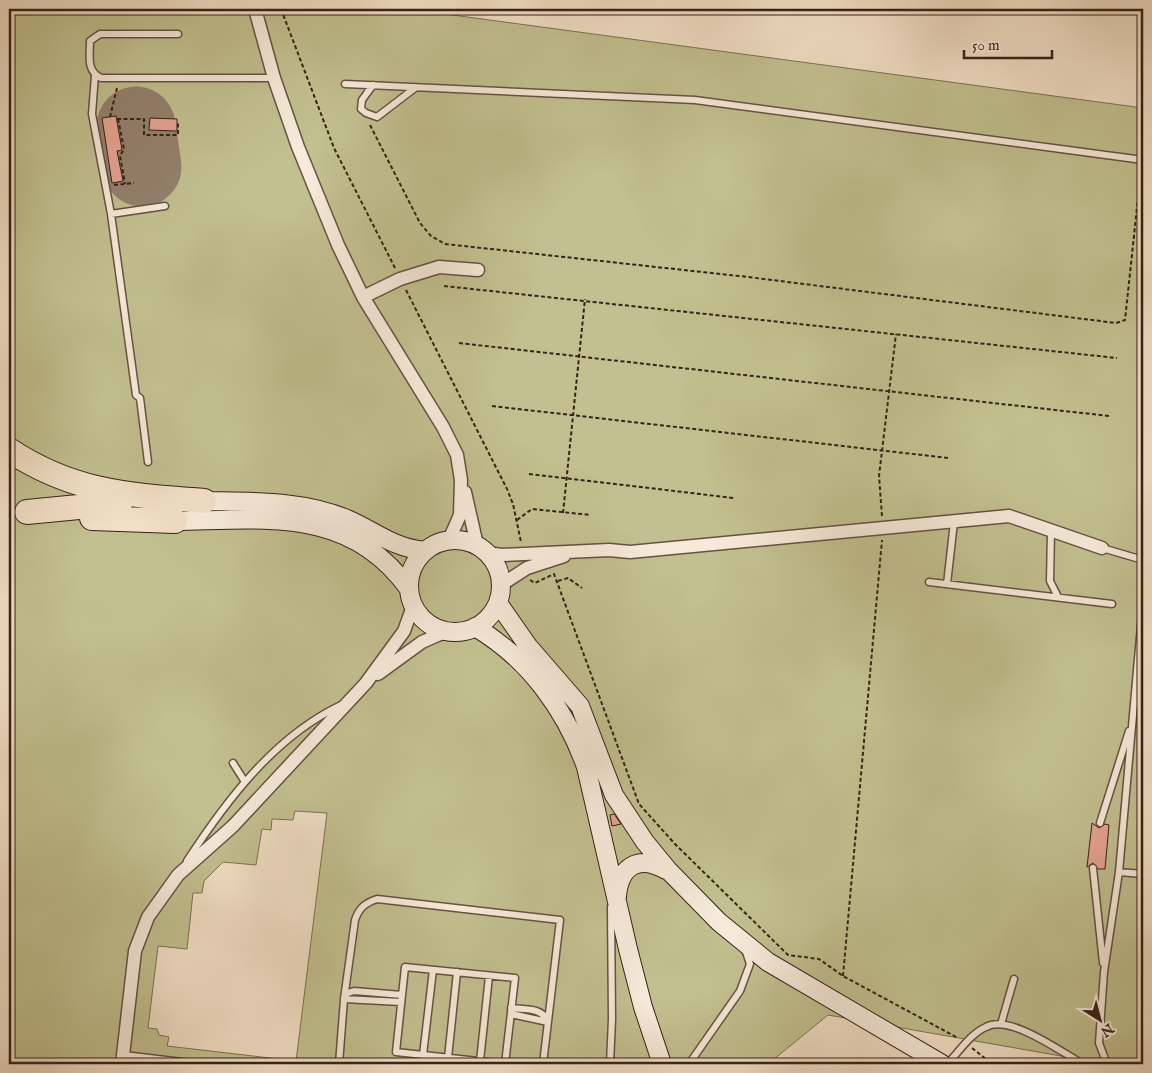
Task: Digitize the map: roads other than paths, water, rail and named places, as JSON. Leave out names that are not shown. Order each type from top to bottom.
[{"type":"highway","points":[[9,450],[58,477],[100,491],[124,495],[204,501]]},
{"type":"highway","points":[[18,511],[98,504],[204,501]]},
{"type":"highway","points":[[18,511],[79,518],[175,521]]},
{"type":"street","points":[[175,521],[288,521],[324,527],[346,534],[379,555],[397,573],[411,598],[431,625],[447,631],[462,632],[476,627],[491,614],[498,603],[501,585],[497,567],[482,549],[461,480],[457,455],[453,445],[363,297],[338,245],[304,162],[274,78],[255,9]]},
{"type":"street","points":[[363,297],[400,279],[440,267],[478,270]]},
{"type":"street","points":[[449,540],[460,515],[461,480]]},
{"type":"street","points":[[204,501],[282,502],[348,520],[392,544],[425,551]]},
{"type":"street","points":[[123,1059],[135,951],[148,917],[178,875],[232,826],[366,683],[404,631],[411,598],[412,568],[425,551],[436,544],[449,540],[463,541],[502,555],[523,552],[609,550],[630,552],[1009,516],[1102,548]]},
{"type":"street","points":[[501,585],[527,568],[576,552]]},
{"type":"street","points":[[498,603],[528,646],[580,706],[614,795],[634,827],[668,870],[744,945],[768,962],[826,998],[942,1064]]},
{"type":"street","points":[[476,627],[505,645],[516,656],[549,697],[576,740],[586,767],[616,902],[643,1007],[662,1064]]},
{"type":"street","points":[[366,683],[416,646],[447,631]]},
{"type":"street","points":[[616,902],[618,884],[624,872],[633,866],[643,862],[655,864],[668,870]]},
{"type":"lane","points":[[178,34],[100,34],[90,42],[90,68],[95,75],[101,78],[274,78]]},
{"type":"lane","points":[[95,75],[92,114],[106,186],[136,395],[140,398],[148,462]]},
{"type":"lane","points":[[345,84],[695,100],[1143,158]]},
{"type":"lane","points":[[373,85],[362,100],[362,109],[366,113],[377,116],[382,115],[415,88]]},
{"type":"lane","points":[[110,214],[165,206]]},
{"type":"lane","points":[[947,584],[954,522]]},
{"type":"lane","points":[[1051,532],[1050,581],[1058,597]]},
{"type":"lane","points":[[1102,548],[1143,560]]},
{"type":"lane","points":[[929,582],[1112,604]]},
{"type":"lane","points":[[1106,1064],[1099,1043],[1104,972],[1119,872],[1143,604]]},
{"type":"lane","points":[[178,875],[222,808],[245,782],[296,732],[323,713],[356,695]]},
{"type":"lane","points":[[1100,823],[1133,720]]},
{"type":"lane","points":[[233,763],[245,782]]},
{"type":"lane","points":[[1093,868],[1104,972]]},
{"type":"lane","points":[[1119,872],[1143,874]]},
{"type":"lane","points":[[610,874],[612,1019],[610,1064]]},
{"type":"lane","points":[[339,1064],[344,999],[352,936],[358,912],[367,903],[377,899],[560,920],[543,1064]]},
{"type":"lane","points":[[689,1064],[744,984],[750,964],[744,945]]},
{"type":"lane","points":[[405,967],[432,970],[514,978],[505,1064],[396,1052],[405,967]]},
{"type":"lane","points":[[423,1055],[432,970]]},
{"type":"lane","points":[[448,1058],[458,972]]},
{"type":"lane","points":[[480,1061],[489,976]]},
{"type":"lane","points":[[1001,1024],[1014,979]]},
{"type":"lane","points":[[344,999],[348,993],[354,991],[402,995]]},
{"type":"lane","points":[[344,999],[401,1002]]},
{"type":"lane","points":[[511,1011],[539,1011],[544,1014],[548,1022]]},
{"type":"lane","points":[[947,1064],[985,1027],[1001,1024],[1019,1028],[1083,1064]]},
{"type":"lane","points":[[915,1050],[927,1064]]},
{"type":"lane","points":[[123,1059],[199,1064]]}]
